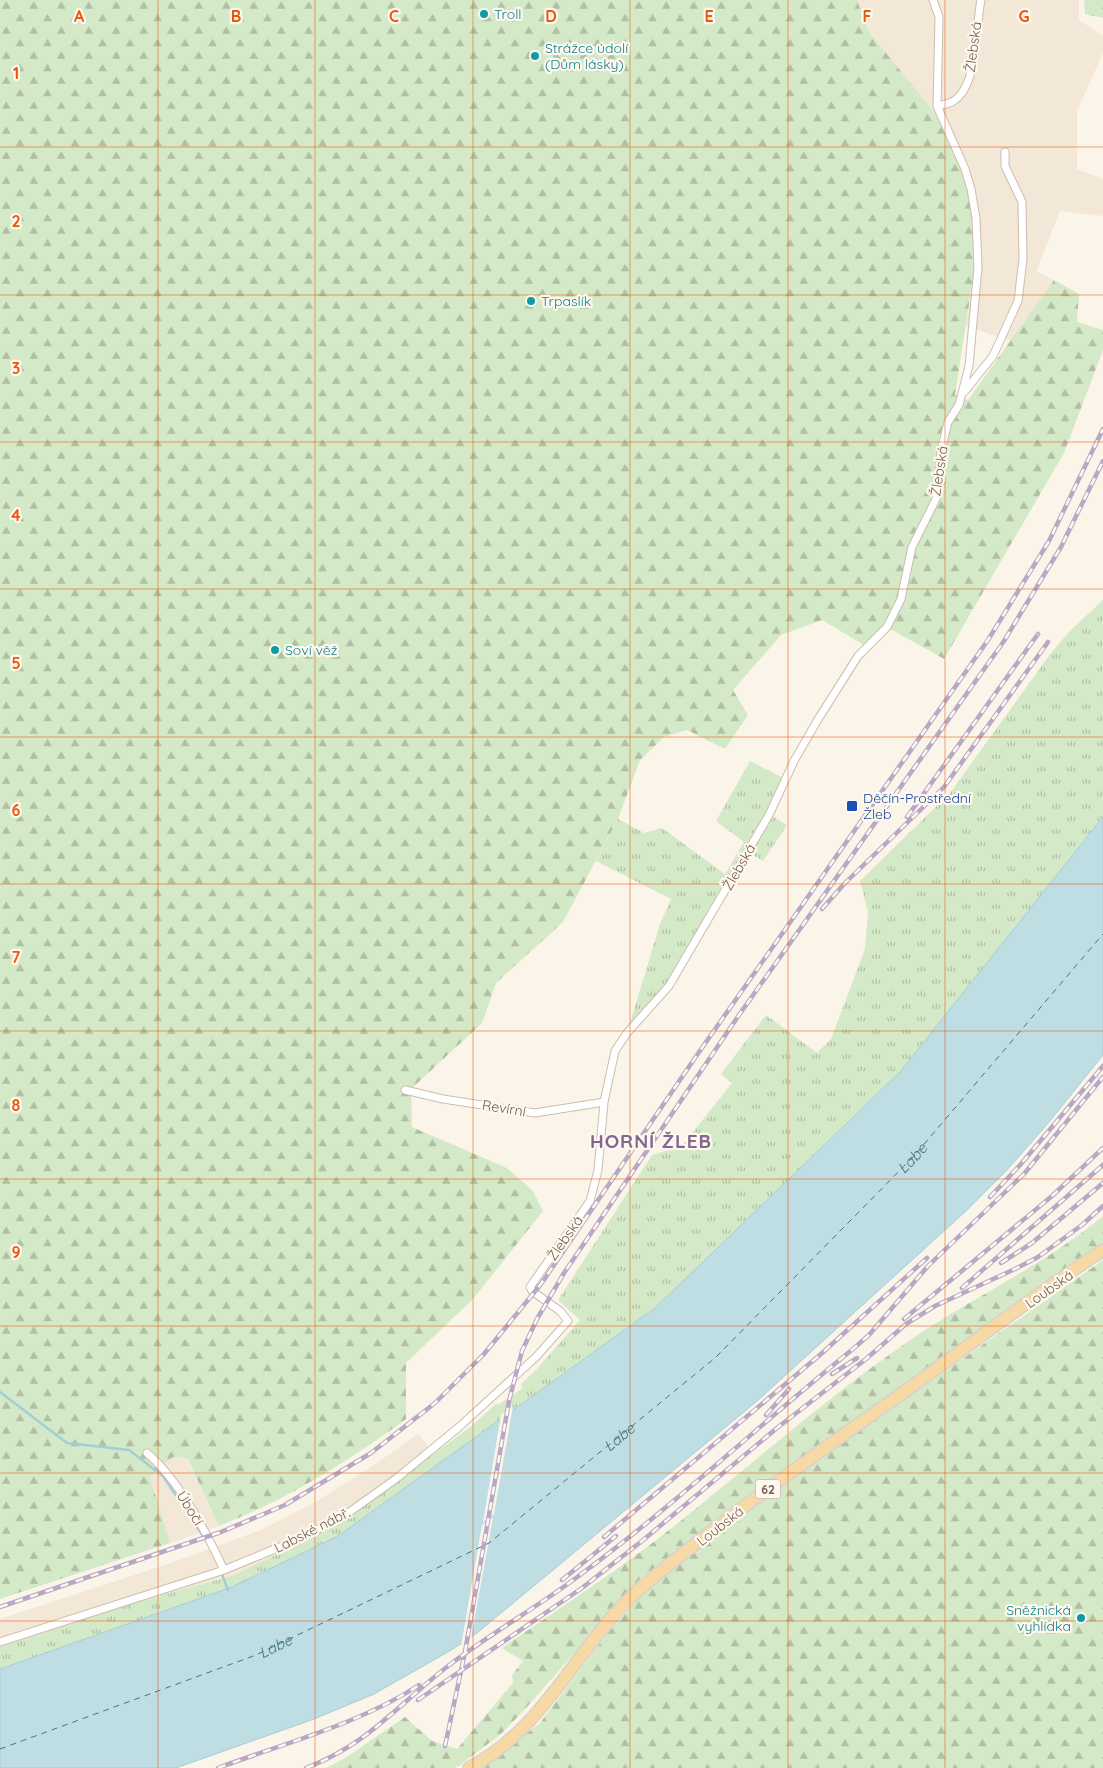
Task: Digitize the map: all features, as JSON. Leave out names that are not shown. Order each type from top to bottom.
[{"type":"main road","name":"Loubská","points":[[469,1768],[506,1742],[535,1718],[603,1629],[640,1589],[753,1499],[1103,1250]]},
{"type":"street","name":"Žlebská","points":[[568,1321],[560,1311],[532,1291],[530,1287],[590,1201],[598,1170],[604,1102],[615,1051],[627,1033],[669,986],[769,814],[794,761],[818,721],[858,656],[887,627],[901,599],[912,548],[936,499],[940,451],[948,422],[959,405],[969,366],[977,284],[976,218],[965,169],[937,106],[939,17],[933,0]]},
{"type":"street","name":"Žlebská","points":[[937,106],[952,102],[967,85],[975,49],[980,0]]},
{"type":"street","name":"Žlebská","points":[[963,393],[994,356],[1018,301],[1023,259],[1022,202],[1005,166],[1005,152]]},
{"type":"street","name":"Revírní","points":[[405,1090],[443,1099],[536,1113],[604,1102]]},
{"type":"street","name":"Labské nábř.","points":[[0,1642],[224,1570],[299,1539],[344,1516],[397,1478],[459,1427],[529,1364],[568,1321]]},
{"type":"street","name":"Úbočí","points":[[148,1453],[164,1466],[212,1545],[224,1570]]},
{"type":"shaded area","points":[[857,0],[1079,0],[1079,20],[1103,36],[1103,53],[1077,111],[1077,169],[1103,179],[1103,213],[1102,216],[1060,211],[1036,271],[1054,280],[1011,341],[966,326],[975,265],[943,123],[869,32]]},
{"type":"shaded area","points":[[418,1434],[434,1454],[343,1521],[233,1576],[133,1603],[0,1647],[0,1619],[168,1564],[261,1530],[319,1500]]},
{"type":"shaded area","points":[[173,1457],[186,1458],[219,1526],[170,1543],[150,1477]]},
{"type":"green space","points":[[0,0],[857,0],[869,32],[943,123],[965,169],[976,218],[975,265],[955,395],[968,400],[1054,280],[1079,294],[1077,322],[1103,330],[1103,350],[1064,453],[944,659],[885,626],[864,645],[822,620],[781,635],[733,690],[748,715],[725,749],[687,730],[664,737],[640,760],[618,819],[563,922],[496,983],[482,1023],[411,1089],[412,1127],[507,1168],[533,1191],[543,1211],[473,1299],[406,1363],[406,1419],[316,1479],[269,1504],[219,1526],[187,1458],[173,1457],[150,1477],[170,1543],[0,1599]]},
{"type":"green space","points":[[1084,0],[1103,0],[1103,18],[1085,14]]},
{"type":"green space","points":[[1103,600],[1103,817],[900,1072],[655,1308],[338,1536],[232,1587],[0,1669],[0,1647],[133,1603],[232,1576],[343,1521],[470,1427],[497,1403],[498,1405],[523,1388],[521,1384],[537,1369],[580,1320],[558,1300],[652,1155],[682,1146],[732,1083],[721,1074],[766,1015],[817,1053],[831,1039],[865,949],[868,912],[860,881],[950,793],[1051,653],[1070,631]]},
{"type":"green space","points":[[750,761],[785,779],[769,814],[787,825],[763,861],[748,852],[669,986],[627,1033],[660,924],[671,899],[596,861],[618,819],[644,833],[662,828],[725,874],[744,842],[716,821]]},
{"type":"green space","points":[[1103,1216],[1103,1244],[755,1490],[640,1579],[501,1734],[460,1765],[454,1768],[326,1768],[347,1757],[405,1717],[432,1741],[457,1749],[513,1683],[512,1675],[523,1661],[502,1648],[657,1540],[854,1380],[939,1321],[1058,1249]]},
{"type":"green space","points":[[1103,1260],[1103,1768],[482,1768],[540,1723],[607,1634],[647,1589],[756,1504]]},
{"type":"water","name":"Labe","points":[[1103,817],[1103,1055],[1007,1170],[966,1211],[757,1401],[477,1633],[453,1649],[374,1694],[314,1719],[176,1768],[0,1768],[0,1669],[232,1587],[338,1536],[655,1308],[900,1072]]},
{"type":"pier","points":[[513,1406],[494,1514],[483,1522],[501,1415]]},
{"type":"pier","points":[[493,1517],[471,1639],[461,1646],[482,1525]]},
{"type":"waterway","points":[[0,1392],[67,1443],[129,1450],[163,1476],[207,1542]]},
{"type":"waterway","points":[[221,1572],[228,1590]]},
{"type":"ferry route","points":[[0,1749],[256,1655],[489,1543],[715,1358],[914,1156],[1103,934]]},
{"type":"railway","points":[[0,1607],[221,1532],[285,1505],[371,1453],[435,1403],[484,1354],[541,1284],[697,1055],[988,640],[1049,541],[1103,429]]},
{"type":"railway","points":[[445,1746],[465,1652],[509,1401],[522,1351],[537,1319],[564,1273],[739,1015],[1004,641],[1061,547],[1103,461]]},
{"type":"railway","points":[[907,817],[1038,634]]},
{"type":"railway","points":[[822,909],[845,883],[944,787],[1048,642]]},
{"type":"railway","points":[[990,1197],[1021,1164],[1103,1066]]},
{"type":"railway","points":[[306,1768],[349,1747],[384,1721],[452,1663],[564,1586],[615,1548],[650,1521],[853,1349],[869,1335],[928,1266],[1024,1174],[1103,1077]]},
{"type":"railway","points":[[904,1319],[1052,1196],[1103,1148]]},
{"type":"railway","points":[[962,1288],[1103,1165]]},
{"type":"railway","points":[[1001,1263],[1032,1243],[1103,1183]]},
{"type":"railway","points":[[418,1700],[582,1588],[642,1541],[777,1428],[866,1359],[906,1324],[935,1306],[1038,1257],[1082,1225],[1103,1206]]},
{"type":"railway","points":[[604,1537],[821,1354],[927,1258]]},
{"type":"railway","points":[[832,1374],[857,1358]]},
{"type":"railway","points":[[766,1415],[789,1389]]},
{"type":"railway","points":[[562,1580],[616,1536]]},
{"type":"railway","points":[[218,1768],[347,1722],[373,1711],[419,1685]]},
{"type":"place","name":"Troll","points":[[484,14]]},
{"type":"place","name":"Strážce údolí (Dům lásky)","points":[[535,56]]},
{"type":"place","name":"Trpaslík","points":[[531,301]]},
{"type":"place","name":"Soví věž","points":[[275,650]]},
{"type":"place","name":"Děčín-Prostřední Žleb","points":[[852,806]]},
{"type":"place","name":"Sněžnická vyhlídka","points":[[1081,1618]]},
{"type":"district","name":"HORNÍ ŽLEB","points":[[651,1141]]}]
